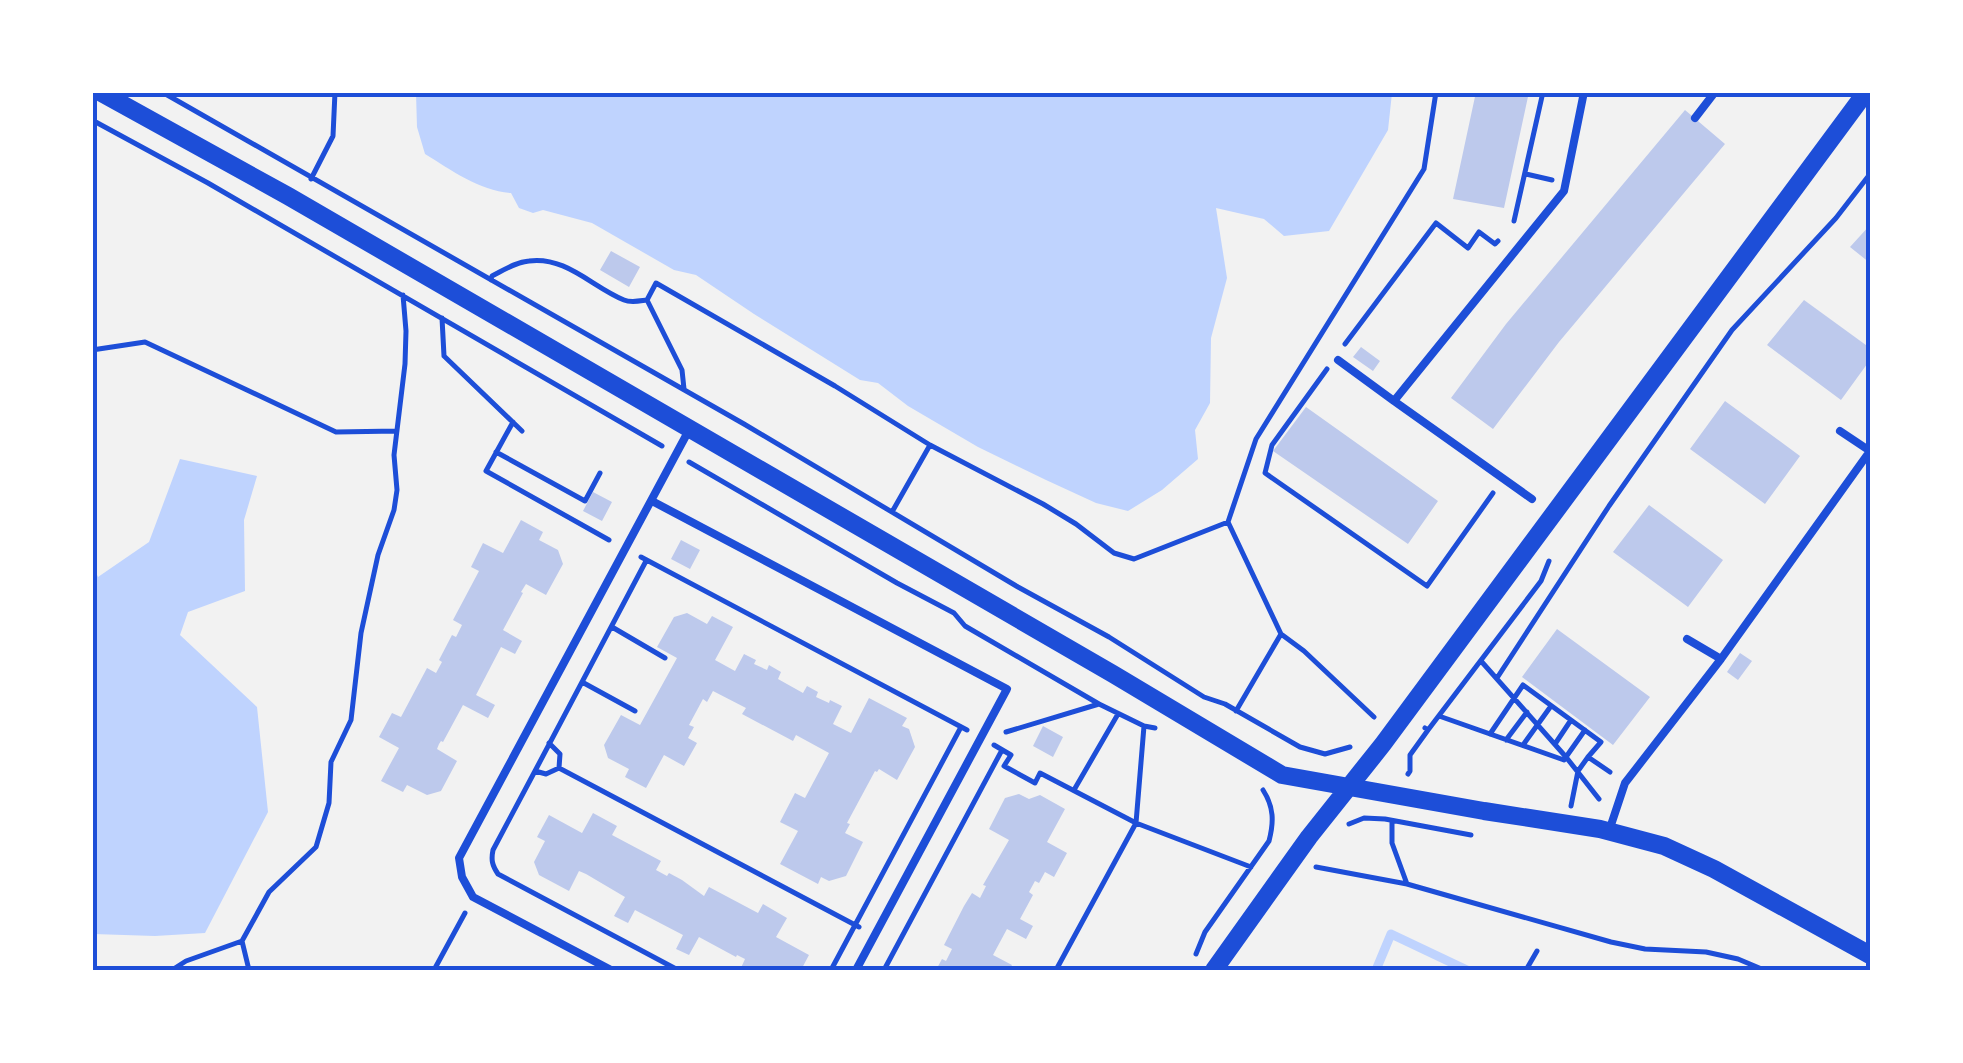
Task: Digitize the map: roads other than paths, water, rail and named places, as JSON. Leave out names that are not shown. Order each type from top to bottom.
[{"type":"street","points":[[100,92],[272,187],[1282,774],[1609,831],[1664,846],[1714,869],[1870,955]]},
{"type":"street","points":[[1214,970],[1309,837],[1866,92]]},
{"type":"lane","points":[[1394,402],[1564,191],[1584,92]]},
{"type":"lane","points":[[1695,118],[1715,92]]},
{"type":"lane","points":[[1338,360],[1532,499]]},
{"type":"lane","points":[[611,970],[473,897],[462,877],[458,858],[689,430]]},
{"type":"lane","points":[[1609,831],[1625,782],[1721,659],[1870,451],[1840,431]]},
{"type":"lane","points":[[652,501],[1007,689],[856,970]]},
{"type":"lane","points":[[1687,639],[1721,659]]},
{"type":"water","points":[[416,93],[1392,93],[1388,130],[1329,231],[1284,236],[1264,219],[1216,208],[1227,278],[1211,338],[1210,403],[1195,430],[1198,459],[1162,490],[1128,511],[1096,503],[978,447],[908,406],[878,383],[860,380],[696,275],[674,270],[592,223],[519,208],[511,193],[488,188],[455,173],[425,154],[417,127]]},
{"type":"water","points":[[180,459],[257,476],[244,520],[245,591],[188,612],[180,635],[257,707],[268,812],[205,933],[93,934],[93,566],[98,577],[149,542]]},
{"type":"waterway","points":[[1376,970],[1391,934],[1467,970]]}]
